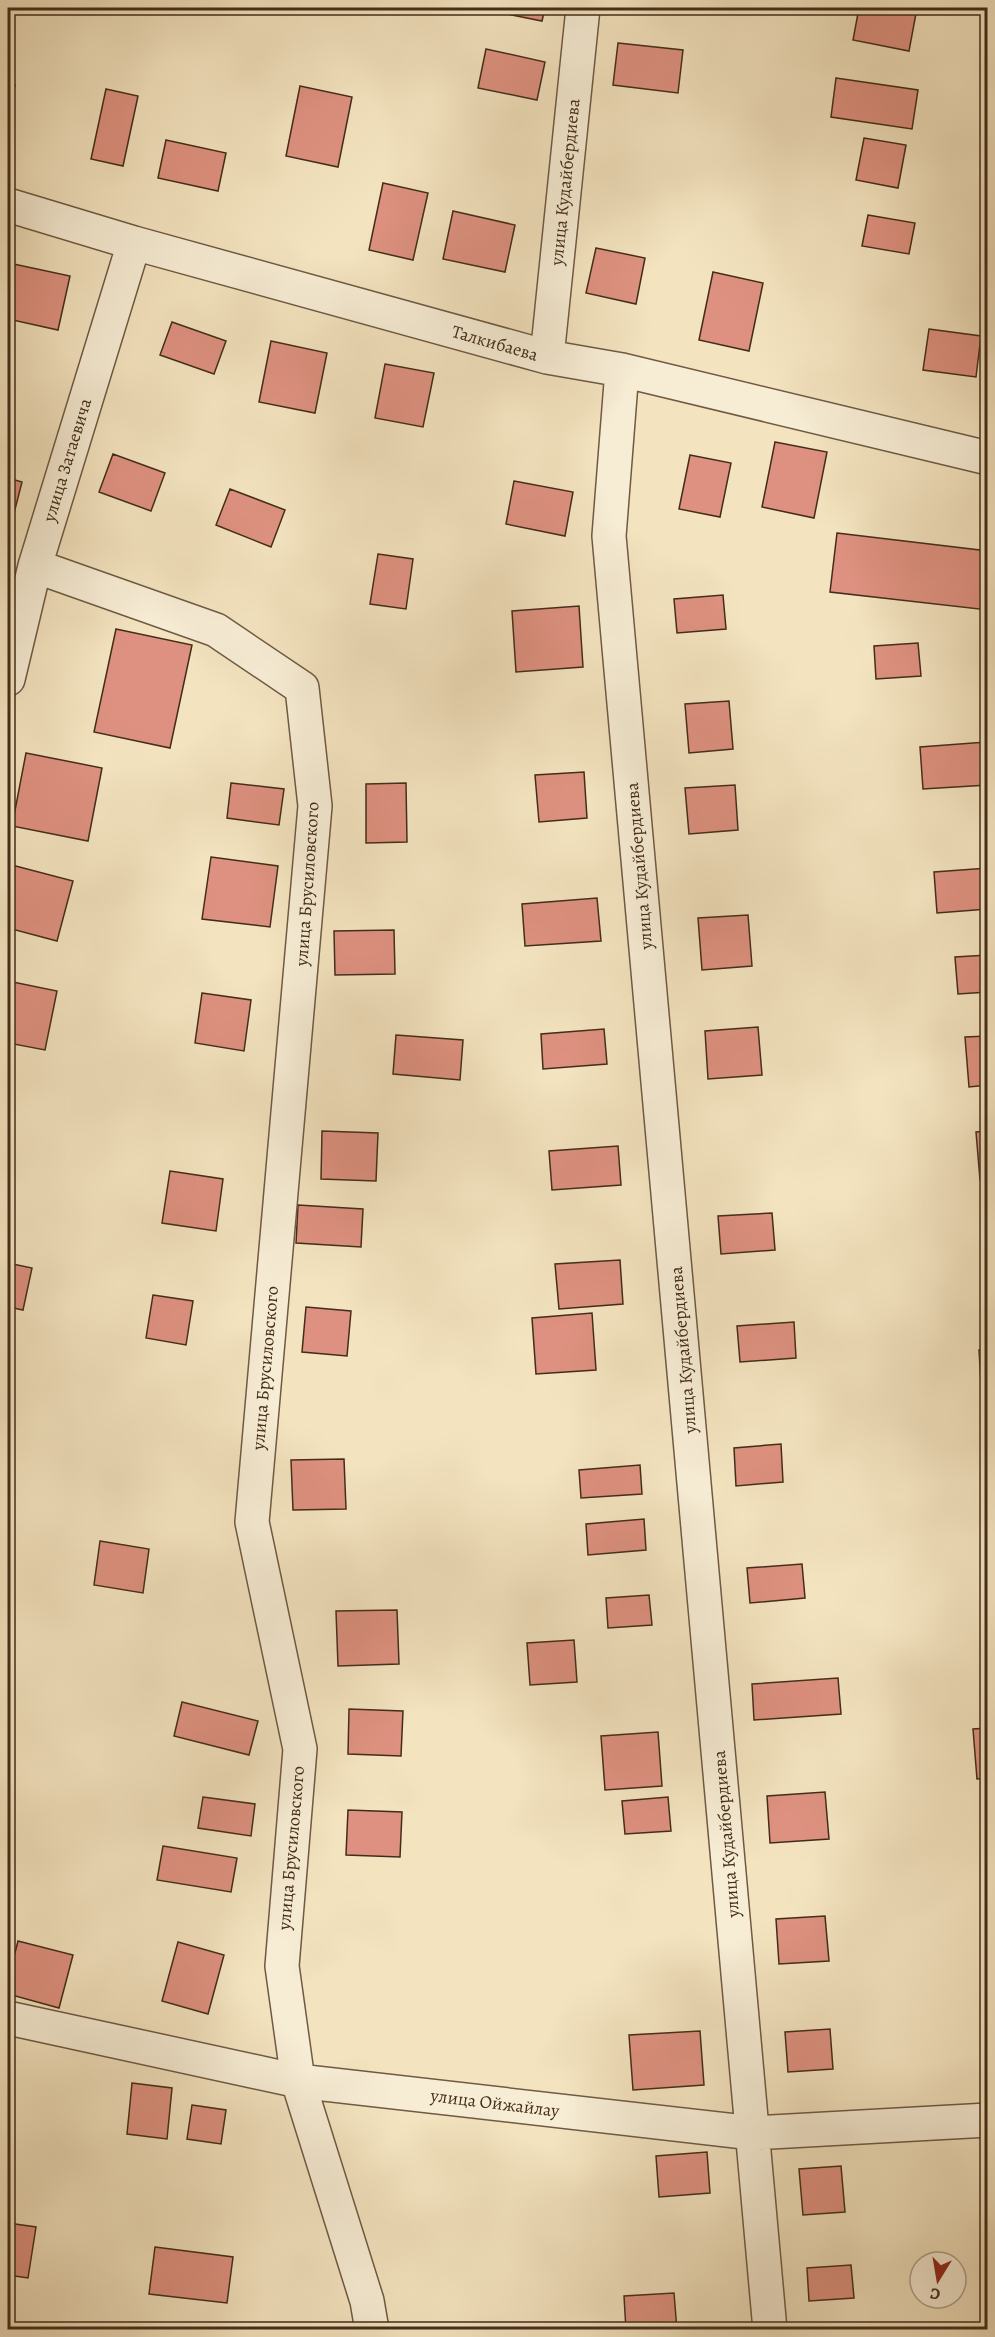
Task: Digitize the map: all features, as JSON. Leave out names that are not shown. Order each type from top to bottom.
[{"type":"street","name":"улица Кудайбердиева","points":[[548,357],[583,8]]},
{"type":"street","name":"Талкибаева","points":[[8,205],[134,243],[548,357],[622,369],[987,458]]},
{"type":"street","name":"улица Затаевича","points":[[8,679],[35,566],[134,243]]},
{"type":"street","name":"улица Кудайбердиева","points":[[622,369],[609,536],[770,2330]]},
{"type":"street","name":"улица Брусиловского","points":[[35,566],[216,630],[302,688],[315,807],[252,1522],[300,1749],[282,1965],[298,2081],[367,2301],[372,2330]]},
{"type":"street","name":"улица Ойжайлау","points":[[8,2018],[298,2081],[753,2133],[987,2120]]},
{"type":"building","points":[[477,8],[545,8],[542,21]]},
{"type":"building","points":[[859,8],[917,8],[909,51],[853,40]]},
{"type":"building","points":[[618,43],[683,50],[678,93],[613,85]]},
{"type":"building","points":[[486,49],[545,62],[537,100],[478,88]]},
{"type":"building","points":[[836,78],[918,90],[912,129],[831,117]]},
{"type":"building","points":[[8,84],[15,85],[8,122]]},
{"type":"building","points":[[300,86],[352,97],[338,167],[286,156]]},
{"type":"building","points":[[106,89],[138,96],[123,166],[91,159]]},
{"type":"building","points":[[864,138],[906,145],[898,188],[856,180]]},
{"type":"building","points":[[166,140],[226,153],[218,191],[158,178]]},
{"type":"building","points":[[383,183],[428,193],[413,260],[369,250]]},
{"type":"building","points":[[453,211],[515,225],[505,272],[443,259]]},
{"type":"building","points":[[868,215],[915,223],[909,254],[862,246]]},
{"type":"building","points":[[596,248],[645,258],[636,304],[586,293]]},
{"type":"building","points":[[9,263],[70,276],[58,330],[8,319]]},
{"type":"building","points":[[713,272],[763,283],[749,351],[699,340]]},
{"type":"building","points":[[172,322],[226,341],[214,374],[160,355]]},
{"type":"building","points":[[929,329],[981,336],[976,377],[923,370]]},
{"type":"building","points":[[271,341],[327,353],[315,413],[259,402]]},
{"type":"building","points":[[385,364],[434,373],[423,427],[375,418]]},
{"type":"building","points":[[775,442],[827,452],[814,518],[762,507]]},
{"type":"building","points":[[113,454],[165,473],[151,511],[99,492]]},
{"type":"building","points":[[690,455],[731,463],[720,517],[679,509]]},
{"type":"building","points":[[8,478],[22,482],[11,525],[8,524]]},
{"type":"building","points":[[514,481],[573,492],[565,536],[506,524]]},
{"type":"building","points":[[230,489],[285,510],[271,547],[216,525]]},
{"type":"building","points":[[837,533],[988,551],[988,610],[830,592]]},
{"type":"building","points":[[378,554],[413,559],[406,609],[370,604]]},
{"type":"building","points":[[723,595],[726,629],[677,633],[674,599]]},
{"type":"building","points":[[579,606],[583,667],[516,672],[512,611]]},
{"type":"building","points":[[116,629],[192,645],[170,748],[94,732]]},
{"type":"building","points":[[918,643],[921,676],[876,679],[874,646]]},
{"type":"building","points":[[729,701],[733,749],[689,753],[685,704]]},
{"type":"building","points":[[986,742],[988,785],[923,789],[920,747]]},
{"type":"building","points":[[26,753],[102,768],[88,841],[12,826]]},
{"type":"building","points":[[584,772],[587,818],[539,822],[535,775]]},
{"type":"building","points":[[231,783],[284,789],[279,825],[227,818]]},
{"type":"building","points":[[406,783],[407,842],[366,843],[366,784]]},
{"type":"building","points":[[735,785],[738,830],[689,834],[685,788]]},
{"type":"building","points":[[211,857],[278,866],[270,927],[202,919]]},
{"type":"building","points":[[8,864],[73,881],[57,941],[8,928]]},
{"type":"building","points":[[988,868],[988,909],[937,913],[934,872]]},
{"type":"building","points":[[597,898],[601,941],[525,946],[522,904]]},
{"type":"building","points":[[748,915],[752,966],[702,970],[698,918]]},
{"type":"building","points":[[394,930],[395,974],[335,975],[334,931]]},
{"type":"building","points":[[988,955],[988,992],[958,994],[955,957]]},
{"type":"building","points":[[8,981],[57,991],[45,1050],[8,1043]]},
{"type":"building","points":[[202,993],[251,1000],[244,1051],[195,1043]]},
{"type":"building","points":[[758,1027],[762,1075],[708,1079],[705,1031]]},
{"type":"building","points":[[604,1029],[607,1064],[543,1069],[541,1034]]},
{"type":"building","points":[[396,1035],[463,1040],[460,1080],[393,1074]]},
{"type":"building","points":[[988,1036],[988,1085],[969,1087],[965,1037]]},
{"type":"building","points":[[322,1131],[378,1133],[376,1181],[321,1179]]},
{"type":"building","points":[[988,1131],[988,1179],[980,1180],[976,1132]]},
{"type":"building","points":[[618,1146],[621,1185],[552,1190],[549,1151]]},
{"type":"building","points":[[170,1171],[223,1179],[216,1231],[162,1223]]},
{"type":"building","points":[[298,1205],[363,1209],[361,1247],[296,1243]]},
{"type":"building","points":[[772,1213],[775,1250],[721,1254],[718,1216]]},
{"type":"building","points":[[620,1260],[623,1304],[559,1309],[555,1264]]},
{"type":"building","points":[[8,1263],[32,1268],[23,1310],[8,1307]]},
{"type":"building","points":[[153,1295],[193,1301],[186,1345],[146,1338]]},
{"type":"building","points":[[306,1307],[351,1311],[347,1356],[302,1352]]},
{"type":"building","points":[[592,1313],[596,1370],[536,1374],[532,1318]]},
{"type":"building","points":[[794,1322],[796,1358],[740,1362],[737,1326]]},
{"type":"building","points":[[979,1350],[988,1350],[988,1401],[982,1401]]},
{"type":"building","points":[[781,1444],[783,1482],[736,1486],[734,1448]]},
{"type":"building","points":[[344,1459],[346,1509],[293,1510],[291,1460]]},
{"type":"building","points":[[640,1465],[642,1494],[581,1498],[579,1470]]},
{"type":"building","points":[[644,1519],[646,1550],[588,1555],[586,1524]]},
{"type":"building","points":[[100,1541],[149,1549],[143,1593],[94,1585]]},
{"type":"building","points":[[802,1564],[805,1598],[750,1603],[747,1568]]},
{"type":"building","points":[[649,1595],[652,1625],[608,1628],[606,1598]]},
{"type":"building","points":[[397,1610],[399,1664],[338,1666],[336,1611]]},
{"type":"building","points":[[574,1640],[577,1682],[530,1685],[527,1643]]},
{"type":"building","points":[[838,1678],[841,1714],[754,1720],[752,1684]]},
{"type":"building","points":[[182,1702],[258,1721],[249,1755],[174,1736]]},
{"type":"building","points":[[349,1709],[403,1711],[401,1756],[348,1754]]},
{"type":"building","points":[[988,1728],[988,1778],[977,1779],[973,1729]]},
{"type":"building","points":[[658,1732],[662,1786],[605,1790],[601,1736]]},
{"type":"building","points":[[825,1792],[829,1839],[770,1843],[767,1796]]},
{"type":"building","points":[[203,1797],[255,1804],[251,1836],[198,1828]]},
{"type":"building","points":[[668,1797],[671,1831],[625,1834],[622,1801]]},
{"type":"building","points":[[348,1810],[402,1812],[400,1857],[346,1855]]},
{"type":"building","points":[[163,1846],[237,1858],[231,1892],[157,1880]]},
{"type":"building","points":[[825,1916],[829,1961],[779,1964],[776,1919]]},
{"type":"building","points":[[18,1941],[73,1955],[59,2008],[8,1994],[8,1980]]},
{"type":"building","points":[[178,1942],[224,1955],[208,2014],[162,2001]]},
{"type":"building","points":[[830,2029],[833,2069],[788,2072],[785,2032]]},
{"type":"building","points":[[700,2031],[704,2085],[633,2090],[629,2035]]},
{"type":"building","points":[[132,2083],[172,2088],[167,2139],[127,2134]]},
{"type":"building","points":[[192,2105],[226,2110],[221,2144],[187,2139]]},
{"type":"building","points":[[707,2152],[710,2193],[659,2197],[656,2156]]},
{"type":"building","points":[[841,2166],[845,2212],[803,2215],[799,2169]]},
{"type":"building","points":[[8,2223],[36,2227],[28,2278],[8,2275]]},
{"type":"building","points":[[155,2247],[233,2257],[227,2303],[149,2294]]},
{"type":"building","points":[[851,2265],[854,2298],[809,2301],[807,2268]]},
{"type":"building","points":[[674,2293],[677,2330],[626,2330],[624,2296]]}]
